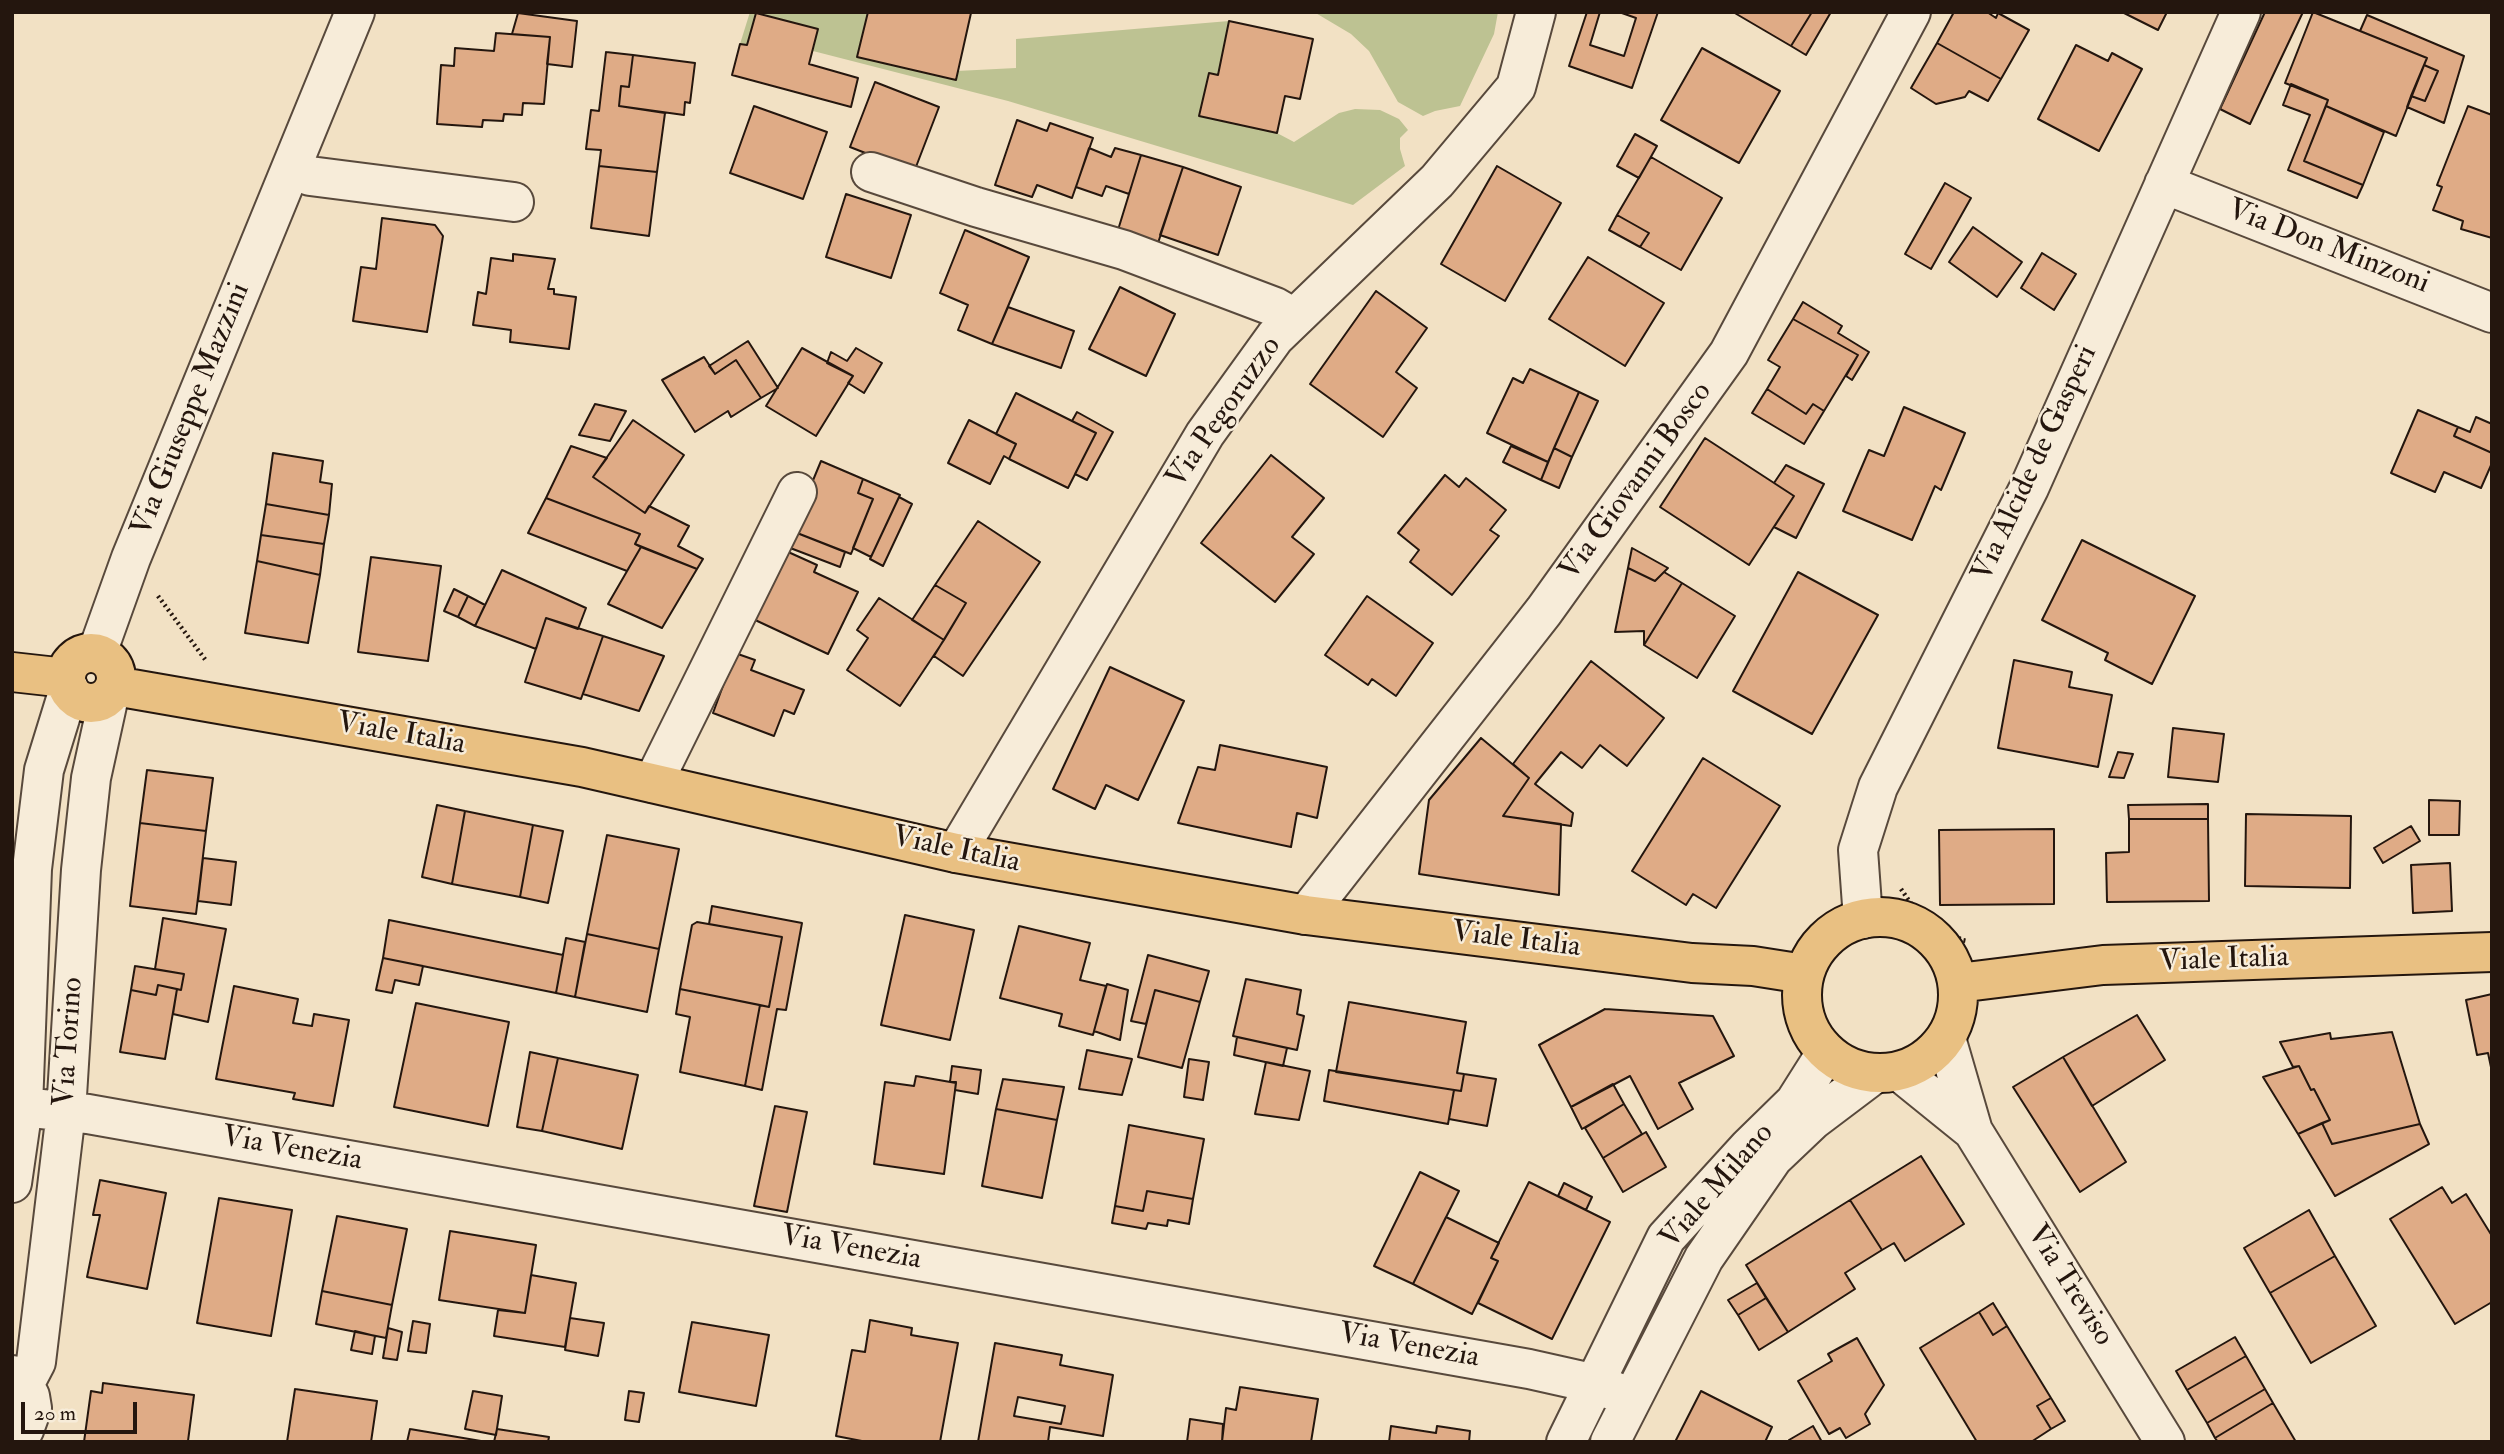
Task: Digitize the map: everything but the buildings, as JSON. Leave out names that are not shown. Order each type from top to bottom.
[{"type":"main road","points":[[86,653],[97,653],[105,656],[115,669],[112,691],[94,702],[87,702],[73,695],[67,684],[68,667],[76,658],[86,653]]},
{"type":"main road","points":[[12,672],[67,684]]},
{"type":"main road","name":"Viale Italia","points":[[112,691],[582,767],[956,853],[1306,915],[1692,963],[1753,966],[1804,974]]},
{"type":"main road","points":[[1888,917],[1913,924],[1924,931],[1934,938],[1950,959],[1958,983],[1955,1021],[1946,1038],[1926,1059],[1887,1073],[1848,1068],[1826,1053],[1813,1037],[1804,1017],[1801,996],[1804,974],[1812,955],[1826,938],[1843,926],[1863,919],[1888,917]]},
{"type":"main road","name":"Viale Italia","points":[[1958,983],[2103,965],[2492,953]]},
{"type":"street","name":"Via Giuseppe Mazzini","points":[[97,653],[131,558],[355,12]]},
{"type":"street","name":"Via Pegoruzzo","points":[[956,853],[1205,434],[1275,337],[1437,181],[1516,87],[1536,12]]},
{"type":"street","name":"Via Giovanni Bosco","points":[[1306,915],[1544,611],[1729,353],[1911,12]]},
{"type":"street","name":"Via Alcide de Gasperi","points":[[1863,919],[1857,850],[1878,787],[2029,488],[2241,12]]},
{"type":"street","points":[[291,168],[310,176],[514,202]]},
{"type":"street","points":[[871,172],[976,207],[1124,250],[1275,307],[1294,318]]},
{"type":"street","name":"Via Don Minzoni","points":[[2164,184],[2492,313]]},
{"type":"street","points":[[653,783],[797,492]]},
{"type":"street","name":"Via Torino","points":[[12,1184],[23,1107],[32,869],[44,770],[67,684]]},
{"type":"street","name":"Via Torino","points":[[21,1437],[32,1408],[30,1396],[18,1380],[36,1363],[66,1112],[81,870],[91,778],[112,691]]},
{"type":"street","name":"Via Treviso","points":[[1946,1038],[1973,1131],[2165,1442]]},
{"type":"street","name":"Viale Milano","points":[[1566,1442],[1666,1238],[1749,1147],[1795,1102],[1826,1053]]},
{"type":"street","name":"Viale Milano","points":[[1610,1442],[1704,1258],[1773,1158],[1813,1120],[1887,1073]]},
{"type":"street","name":"Via Treviso","points":[[1887,1073],[1973,1131]]},
{"type":"street","name":"Via Venezia","points":[[23,1107],[66,1112],[1515,1366],[1596,1384],[1633,1398]]},
{"type":"path","points":[[1897,883],[1916,911],[1962,940],[1974,941]]},
{"type":"green space","points":[[750,12],[868,12],[858,57],[955,80],[957,71],[1016,68],[1016,39],[1229,21],[1218,75],[1209,73],[1199,116],[1277,133],[1294,142],[1339,113],[1355,109],[1380,110],[1399,119],[1408,130],[1400,138],[1405,166],[1353,205],[1008,101],[813,51],[818,29],[756,13],[747,45],[740,44]]},
{"type":"green space","points":[[1314,12],[1498,12],[1494,34],[1460,106],[1423,116],[1398,102],[1369,51],[1351,34]]}]
